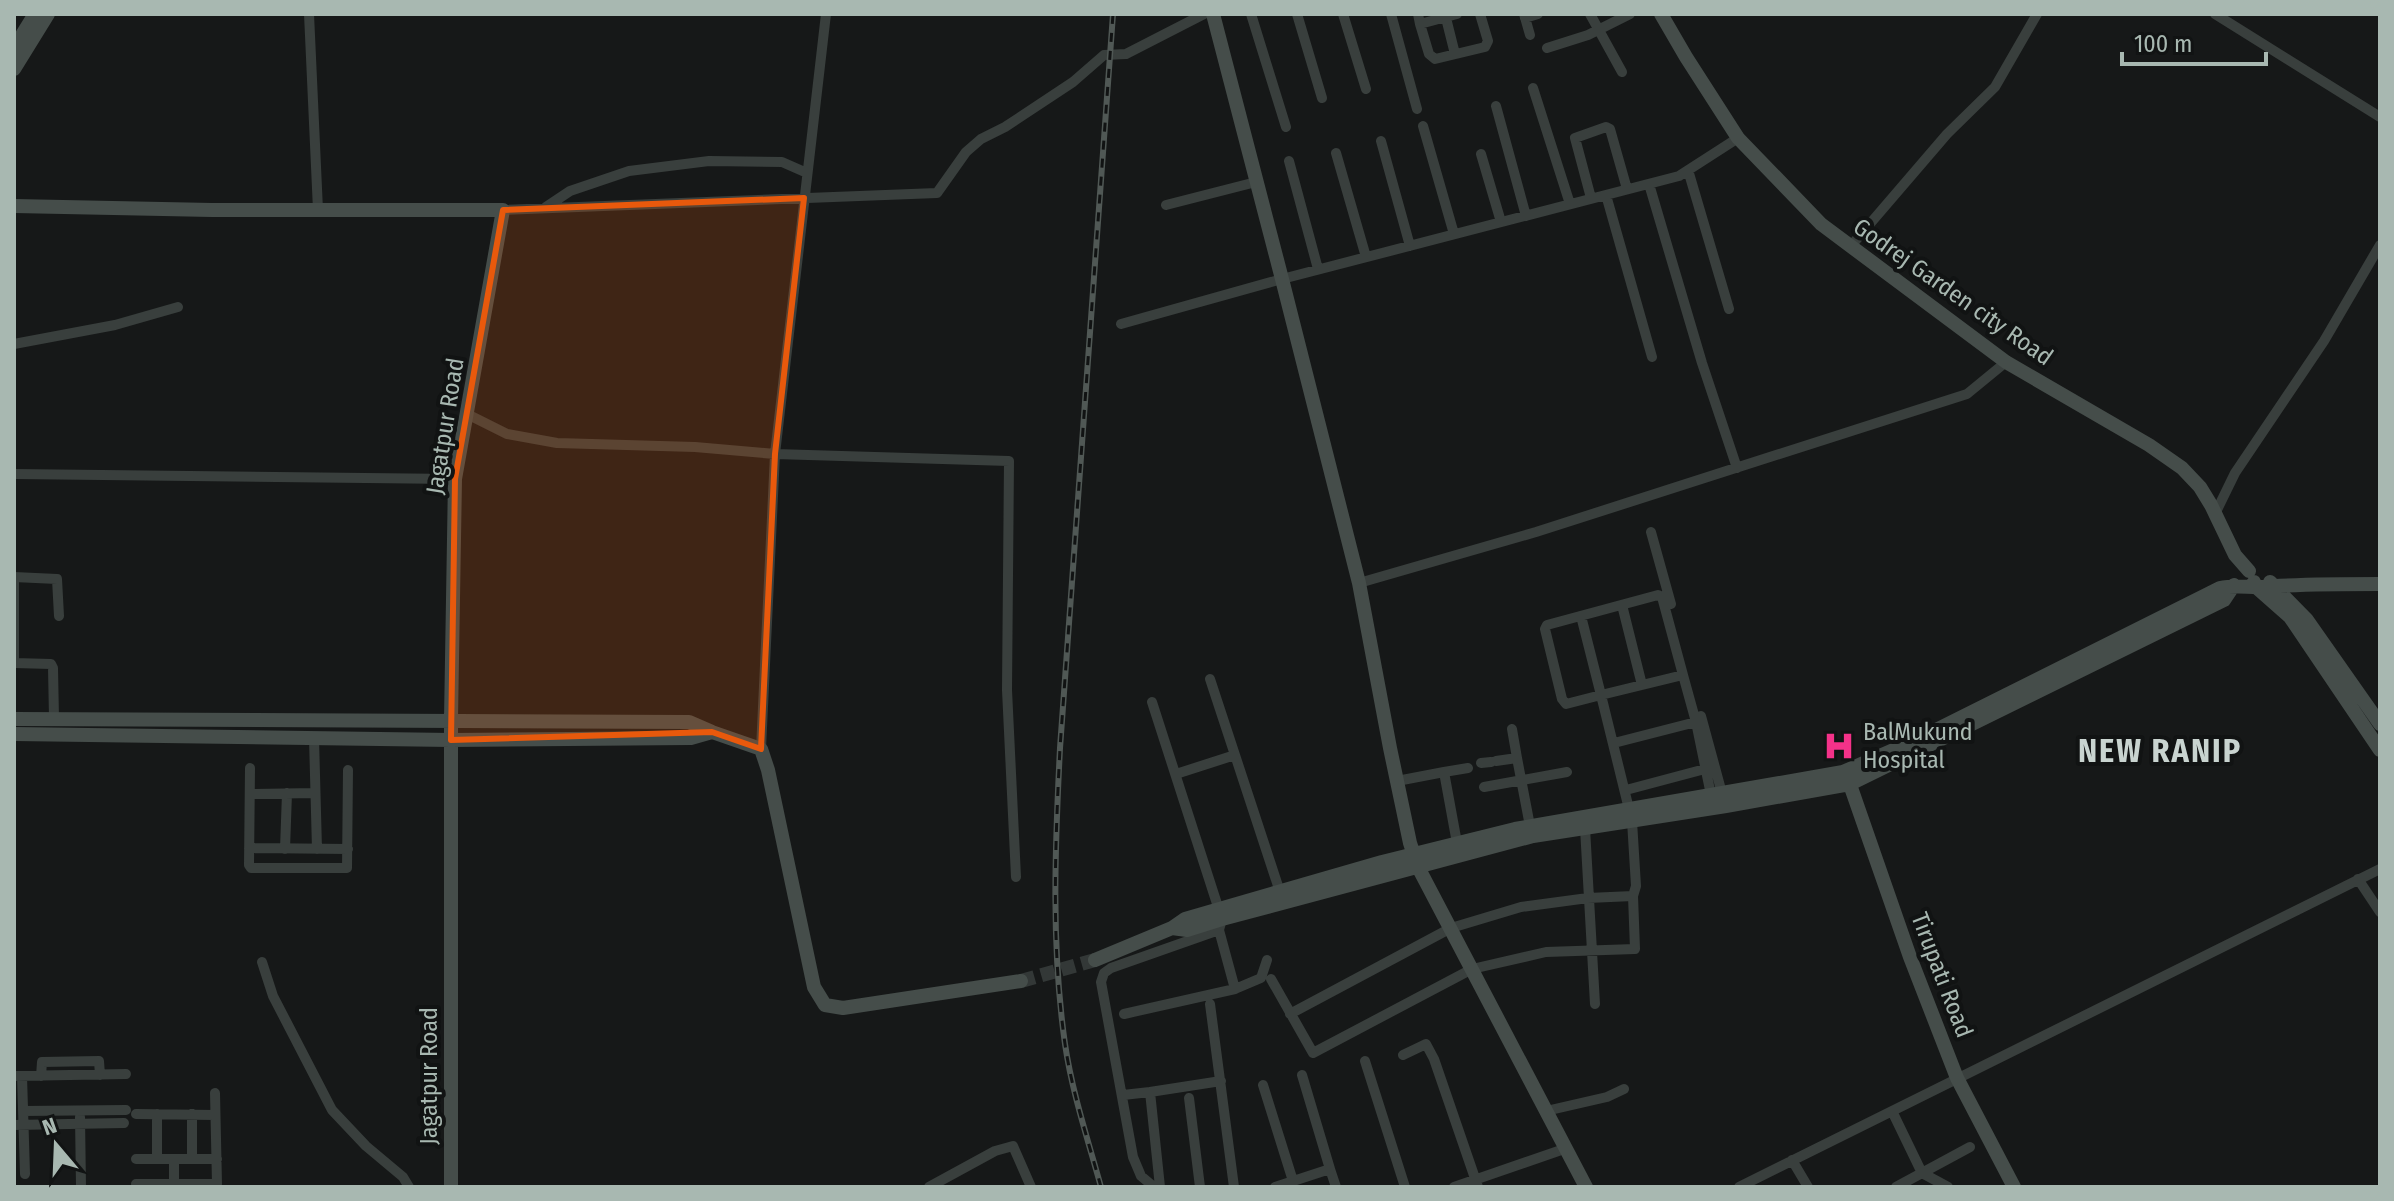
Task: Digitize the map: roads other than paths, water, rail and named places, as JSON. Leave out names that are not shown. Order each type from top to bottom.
[{"type":"street","points":[[14,48],[35,14]]},
{"type":"street","points":[[14,69],[48,14]]},
{"type":"street","points":[[309,14],[318,210]]},
{"type":"street","points":[[826,14],[775,454],[761,749],[814,987],[825,1005],[843,1008],[1021,981]]},
{"type":"street","points":[[14,206],[503,210],[937,193],[966,152],[981,139],[1005,127],[1073,82],[1104,55],[1126,54],[1204,14]]},
{"type":"street","points":[[1213,14],[1359,583],[1397,781],[1416,861],[1586,1187]]},
{"type":"street","points":[[1251,14],[1286,127]]},
{"type":"street","points":[[1297,14],[1322,98]]},
{"type":"street","points":[[1343,14],[1366,89]]},
{"type":"street","points":[[1391,14],[1417,109]]},
{"type":"street","points":[[1455,54],[1449,15],[1419,19],[1432,58],[1455,54],[1485,47],[1487,44],[1480,14]]},
{"type":"street","points":[[1530,35],[1525,16],[1538,14]]},
{"type":"street","points":[[1590,14],[1622,72]]},
{"type":"street","points":[[1547,48],[1599,30],[1630,14]]},
{"type":"street","name":"Godrej Garden city Road","points":[[1661,14],[1738,138],[1821,224],[2006,362],[2149,445],[2182,468],[2200,487],[2235,555],[2249,571],[2256,587]]},
{"type":"street","points":[[1850,247],[1947,134],[1995,87],[2037,14]]},
{"type":"street","points":[[2215,14],[2380,117]]},
{"type":"street","points":[[1533,88],[1570,204]]},
{"type":"street","points":[[1496,106],[1526,216]]},
{"type":"street","points":[[1423,126],[1454,234]]},
{"type":"street","points":[[1591,198],[1575,138],[1606,127],[1610,129],[1627,189]]},
{"type":"street","points":[[1121,324],[1318,269],[1679,176],[1738,138]]},
{"type":"street","points":[[1381,141],[1410,246]]},
{"type":"street","points":[[1336,153],[1366,257]]},
{"type":"street","points":[[1481,154],[1501,222]]},
{"type":"street","points":[[545,208],[570,191],[629,171],[709,161],[782,162],[807,173]]},
{"type":"street","points":[[1289,161],[1318,269]]},
{"type":"street","points":[[1688,170],[1729,309]]},
{"type":"street","points":[[1166,205],[1256,182]]},
{"type":"street","points":[[1649,184],[1737,468]]},
{"type":"street","points":[[1606,195],[1652,357]]},
{"type":"street","name":"Jagatpur Road","points":[[451,1187],[451,719],[455,479],[503,210]]},
{"type":"street","points":[[2215,514],[2235,473],[2324,341],[2380,245]]},
{"type":"street","points":[[14,344],[115,325],[178,307]]},
{"type":"street","points":[[1359,583],[1536,532],[1967,394],[2006,362]]},
{"type":"street","points":[[467,414],[507,434],[557,443],[1009,461],[1007,690],[1016,877]]},
{"type":"street","points":[[14,474],[455,479]]},
{"type":"street","points":[[1651,532],[1720,798]]},
{"type":"street","points":[[2249,571],[2274,584],[2307,620],[2380,724]]},
{"type":"street","points":[[54,718],[51,664],[14,663],[14,577],[57,579],[59,616]]},
{"type":"street","points":[[1095,960],[1172,928],[1187,930],[1416,861],[1457,843],[1530,826],[1630,815],[1848,778],[1912,742],[2220,588],[2274,584],[2380,584]]},
{"type":"street","points":[[2256,587],[2290,617],[2380,750]]},
{"type":"street","points":[[1683,675],[1566,704],[1562,699],[1545,628],[1658,595],[1662,597],[1696,722],[1705,769],[1720,798]]},
{"type":"street","points":[[1622,605],[1642,685]]},
{"type":"street","points":[[1271,979],[1313,1053],[1472,969],[1546,952],[1635,949],[1633,896],[1636,886],[1626,790],[1581,616]]},
{"type":"street","points":[[1210,679],[1280,892]]},
{"type":"street","points":[[1152,702],[1220,919],[1235,989]]},
{"type":"street","points":[[14,719],[689,722],[761,749]]},
{"type":"street","points":[[607,738],[608,721]]},
{"type":"street","points":[[1614,743],[1696,722]]},
{"type":"street","points":[[1512,729],[1530,826]]},
{"type":"street","points":[[14,734],[451,740],[691,738],[712,732]]},
{"type":"street","points":[[314,738],[317,849]]},
{"type":"street","points":[[1176,774],[1235,755]]},
{"type":"street","points":[[1489,762],[1517,758]]},
{"type":"street","points":[[250,768],[251,868],[345,869],[348,866],[348,770]]},
{"type":"street","points":[[1397,781],[1468,768]]},
{"type":"street","points":[[1626,790],[1705,769]]},
{"type":"street","points":[[1444,772],[1457,843]]},
{"type":"street","points":[[1484,787],[1567,772]]},
{"type":"street","name":"Tirupati Road","points":[[1848,778],[1910,957],[1957,1078],[2014,1187]]},
{"type":"street","points":[[285,849],[287,793]]},
{"type":"street","points":[[250,794],[315,793]]},
{"type":"street","points":[[1150,1092],[1157,1187],[1142,1182],[1133,1157],[1102,992],[1104,973],[1111,968],[1280,892],[1533,836],[1585,828],[1630,815]]},
{"type":"street","points":[[1585,828],[1595,1004]]},
{"type":"street","points":[[249,848],[348,849]]},
{"type":"street","points":[[1739,1187],[2380,869]]},
{"type":"street","points":[[2358,879],[2380,912]]},
{"type":"street","points":[[1290,1014],[1451,928],[1521,907],[1588,898],[1633,896]]},
{"type":"street","points":[[1124,1014],[1235,989],[1261,978],[1267,960]]},
{"type":"street","points":[[262,962],[273,996],[332,1110],[366,1146],[403,1177],[409,1187]]},
{"type":"street","points":[[1210,1004],[1234,1187]]},
{"type":"street","points":[[1403,1055],[1426,1044],[1477,1183]]},
{"type":"street","points":[[1365,1061],[1405,1187]]},
{"type":"street","points":[[25,1174],[19,1125],[23,1111],[18,1076],[126,1074]]},
{"type":"street","points":[[1302,1075],[1336,1187]]},
{"type":"street","points":[[1123,1095],[1221,1081]]},
{"type":"street","points":[[1263,1085],[1299,1182]]},
{"type":"street","points":[[1546,1111],[1607,1097],[1624,1089]]},
{"type":"street","points":[[136,1184],[217,1184],[215,1093]]},
{"type":"street","points":[[1189,1098],[1200,1187]]},
{"type":"street","points":[[23,1111],[215,1115]]},
{"type":"street","points":[[80,1111],[81,1187]]},
{"type":"street","points":[[1892,1111],[1922,1173],[1948,1187]]},
{"type":"street","points":[[157,1114],[157,1159]]},
{"type":"street","points":[[192,1114],[192,1159]]},
{"type":"street","points":[[19,1125],[124,1123]]},
{"type":"street","points":[[929,1187],[995,1151],[1013,1146],[1031,1187]]},
{"type":"street","points":[[1896,1187],[1970,1147]]},
{"type":"street","points":[[1454,1187],[1477,1183],[1567,1148]]},
{"type":"street","points":[[136,1159],[217,1159]]},
{"type":"street","points":[[174,1159],[174,1186]]},
{"type":"street","points":[[1792,1160],[1808,1187]]},
{"type":"street","points":[[1275,1187],[1299,1182],[1330,1169]]},
{"type":"tunnel","points":[[1021,981],[1095,960]]},
{"type":"railway","points":[[1101,1187],[1076,1098],[1065,1044],[1056,933],[1056,859],[1060,748],[1113,14]]},
{"type":"place","name":"BalMukund Hospital","points":[[1839,746]]},
{"type":"district","name":"NEW RANIP","points":[[2160,751]]}]
